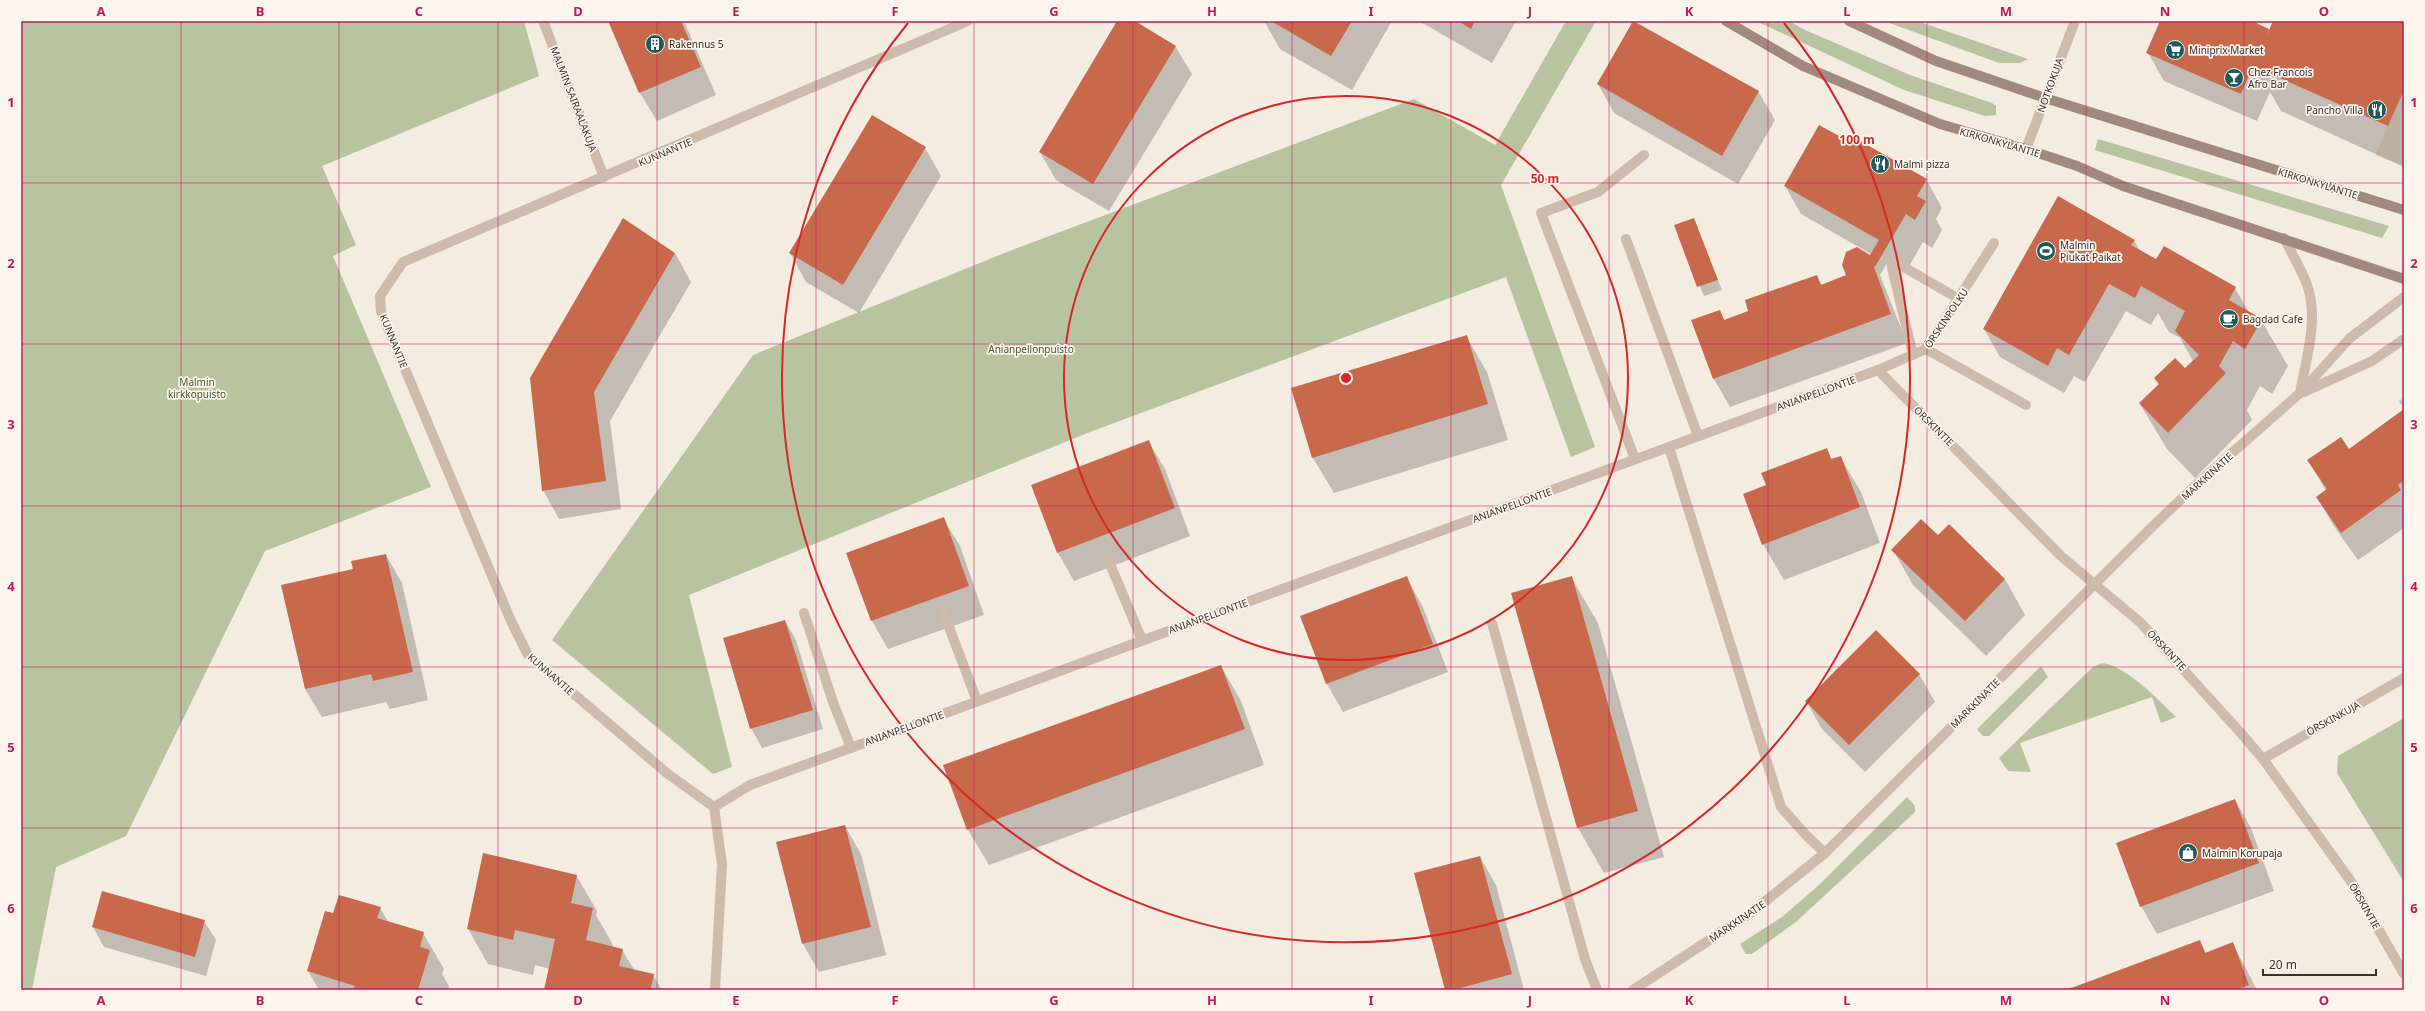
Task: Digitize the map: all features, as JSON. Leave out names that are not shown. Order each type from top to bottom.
[{"type":"main road","name":"KIRKONKYLÄNTIE","points":[[1726,21],[1803,66],[1940,124],[2026,148],[2077,166],[2123,186],[2284,238],[2404,279]]},
{"type":"main road","name":"KIRKONKYLÄNTIE","points":[[1849,21],[1936,61],[2045,98],[2404,210]]},
{"type":"street","name":"MALMIN SAIRAALAKUJA","points":[[543,21],[604,177]]},
{"type":"street","name":"KUNNANTIE","points":[[714,807],[668,774],[528,655],[511,621],[381,312],[380,296],[404,262],[968,21]]},
{"type":"street","name":"NOTKOKUJA","points":[[2026,148],[2075,21]]},
{"type":"street","points":[[1635,459],[1541,213],[1598,192],[1644,155]]},
{"type":"street","points":[[2284,238],[2307,283],[2311,305],[2312,322],[2300,393]]},
{"type":"street","points":[[1626,239],[1698,436]]},
{"type":"street","name":"ÖRSKINPOLKU","points":[[1878,370],[1926,350],[1994,243]]},
{"type":"street","points":[[1913,355],[1890,259],[1959,299]]},
{"type":"street","name":"MARKKINATIE","points":[[1633,990],[1752,912],[1825,852],[2094,584],[2199,482],[2300,393],[2350,338],[2404,297]]},
{"type":"street","name":"MARKKINATIE","points":[[2300,393],[2372,361],[2404,339]]},
{"type":"street","points":[[1926,350],[2026,405]]},
{"type":"street","name":"ANIANPELLONTIE","points":[[714,807],[750,785],[1878,370]]},
{"type":"street","name":"ÖRSKINTIE","points":[[1878,370],[2061,556],[2141,623],[2168,650],[2263,759],[2350,880],[2404,974]]},
{"type":"street","points":[[1669,447],[1781,807],[1805,834],[1825,852]]},
{"type":"street","points":[[1107,557],[1142,640]]},
{"type":"street","points":[[942,611],[978,701]]},
{"type":"street","points":[[804,613],[833,702],[851,748]]},
{"type":"street","points":[[1492,623],[1585,959],[1597,990]]},
{"type":"street","name":"ÖRSKINKUJA","points":[[2263,759],[2404,678]]},
{"type":"street","points":[[714,807],[722,864],[715,990]]},
{"type":"green space","name":"Malmin kirkkopuisto","points":[[21,21],[524,21],[539,76],[322,166],[356,245],[333,256],[431,487],[265,551],[126,836],[56,867],[32,990],[21,990]]},
{"type":"green space","name":"Anianpellonpuisto","points":[[1566,21],[1596,21],[1501,185],[1595,447],[1571,457],[1506,277],[1090,432],[689,595],[732,767],[713,774],[552,640],[753,355],[1007,252],[1414,99],[1495,145]]},
{"type":"green space","points":[[1756,21],[1789,21],[1805,30],[1910,75],[1992,103],[1996,106],[1996,115],[1985,116],[1904,90]]},
{"type":"green space","points":[[1884,21],[1917,21],[2028,59],[2020,63],[1999,63]]},
{"type":"green space","points":[[2098,139],[2389,226],[2382,238],[2095,150]]},
{"type":"green space","points":[[2102,663],[2111,665],[2131,676],[2176,717],[2161,723],[2152,697],[2020,743],[2031,772],[2008,771],[1999,758],[2093,667]]},
{"type":"green space","points":[[2041,666],[2048,677],[1989,736],[1983,736],[1977,729]]},
{"type":"green space","points":[[2404,718],[2404,882],[2337,773],[2338,756]]},
{"type":"green space","points":[[1907,797],[1915,806],[1915,812],[1797,921],[1752,954],[1746,954],[1740,944],[1782,917],[1820,884]]},
{"type":"shaded area","points":[[2404,90],[2404,165],[2375,156]]},
{"type":"building","name":"Rakennus 5","points":[[608,21],[681,21],[701,67],[639,93]]},
{"type":"building","points":[[1117,21],[1135,21],[1176,46],[1093,184],[1039,152]]},
{"type":"building","points":[[1271,21],[1352,21],[1331,56]]},
{"type":"building","points":[[1458,21],[1475,21],[1471,29]]},
{"type":"building","points":[[1633,21],[1759,91],[1722,156],[1597,84]]},
{"type":"building","points":[[2160,21],[2252,21],[2269,29],[2266,37],[2273,21],[2404,21],[2404,90],[2388,126],[2253,66],[2241,94],[2146,53]]},
{"type":"building","points":[[872,115],[926,147],[843,285],[789,253]]},
{"type":"building","points":[[1819,125],[1852,143],[1855,138],[1927,179],[1917,196],[1926,201],[1915,220],[1906,214],[1874,267],[1891,314],[1713,379],[1691,320],[1720,310],[1724,320],[1748,311],[1745,300],[1817,275],[1821,285],[1846,275],[1842,265],[1846,252],[1857,247],[1870,255],[1879,240],[1784,186]]},
{"type":"building","points":[[2058,196],[2135,240],[2131,245],[2156,259],[2164,246],[2236,287],[2229,300],[2262,319],[2245,349],[2233,341],[2219,366],[2226,373],[2168,433],[2139,403],[2159,384],[2154,378],[2175,358],[2185,368],[2199,355],[2175,331],[2185,311],[2141,286],[2135,298],[2109,284],[2069,355],[2057,348],[2048,366],[1983,329]]},
{"type":"building","points":[[623,218],[675,253],[594,392],[606,481],[542,491],[530,378]]},
{"type":"building","points":[[1694,218],[1718,280],[1697,287],[1674,225]]},
{"type":"building","points":[[1467,335],[1488,404],[1312,458],[1291,388]]},
{"type":"building","points":[[2404,409],[2404,480],[2398,485],[2401,490],[2341,533],[2316,497],[2327,489],[2307,460],[2341,437],[2349,449]]},
{"type":"building","points":[[1149,440],[1175,508],[1057,553],[1031,485]]},
{"type":"building","points":[[1827,448],[1831,459],[1841,456],[1860,507],[1762,545],[1743,494],[1766,485],[1761,473]]},
{"type":"building","points":[[944,517],[969,586],[871,621],[846,553]]},
{"type":"building","points":[[1921,519],[1938,535],[1949,524],[2005,579],[1965,621],[1891,550]]},
{"type":"building","points":[[386,554],[413,672],[373,681],[371,674],[305,689],[281,585],[353,569],[351,561]]},
{"type":"building","points":[[1407,576],[1433,644],[1326,684],[1300,616]]},
{"type":"building","points":[[1572,576],[1638,811],[1577,828],[1511,593]]},
{"type":"building","points":[[785,620],[813,710],[750,729],[723,638]]},
{"type":"building","points":[[1876,630],[1920,674],[1849,745],[1805,701]]},
{"type":"building","points":[[1221,665],[1245,729],[967,830],[943,765]]},
{"type":"building","name":"Malmin Korupaja","points":[[2235,799],[2259,863],[2140,907],[2116,843]]},
{"type":"building","points":[[845,825],[871,927],[802,944],[776,842]]},
{"type":"building","points":[[483,853],[577,875],[571,903],[593,908],[586,940],[623,949],[619,966],[654,974],[651,988],[656,990],[544,990],[555,939],[515,930],[513,940],[467,929]]},
{"type":"building","points":[[1480,856],[1512,974],[1453,990],[1445,990],[1414,873]]},
{"type":"building","points":[[102,891],[205,920],[195,957],[92,927]]},
{"type":"building","points":[[339,895],[381,907],[377,918],[424,932],[420,947],[430,950],[418,990],[353,990],[355,986],[307,971],[325,911],[333,913]]},
{"type":"building","points":[[2200,940],[2205,953],[2233,942],[2249,985],[2235,990],[2066,990]]},
{"type":"place","name":"Rakennus 5","points":[[655,44]]},
{"type":"place","name":"Miniprix Market","points":[[2175,50]]},
{"type":"place","name":"Chez Francois Afro Bar","points":[[2234,78]]},
{"type":"place","name":"Pancho Villa","points":[[2377,110]]},
{"type":"place","name":"Malmi pizza","points":[[1880,164]]},
{"type":"place","name":"Malmin Piukat Paikat","points":[[2046,251]]},
{"type":"place","name":"Bagdad Cafe","points":[[2229,319]]},
{"type":"place","name":"Malmin Korupaja","points":[[2188,853]]}]
